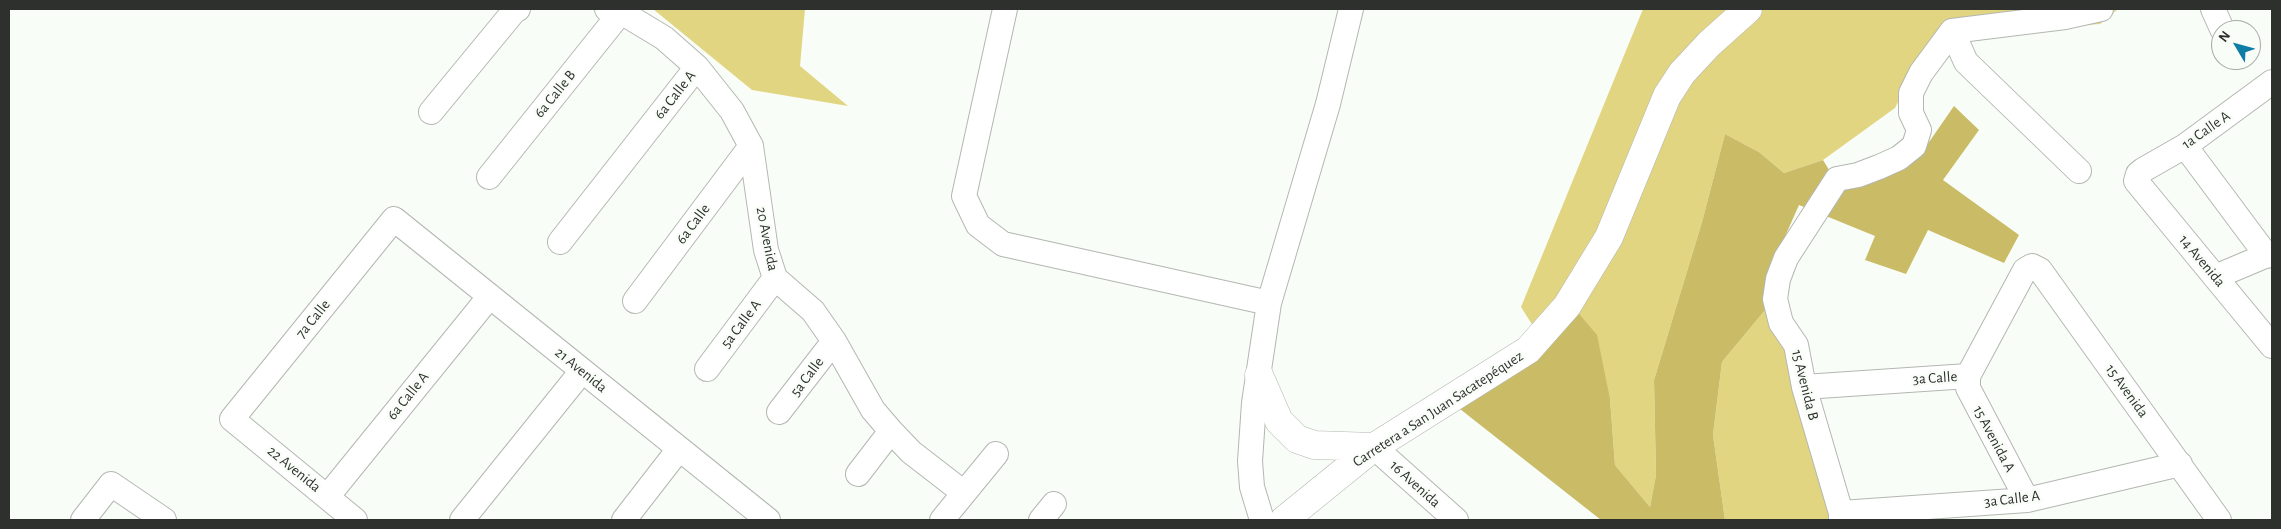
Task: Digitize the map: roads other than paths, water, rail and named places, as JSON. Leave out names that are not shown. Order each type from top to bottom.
[{"type":"main road","name":"Carretera a San Juan Sacatepéquez","points":[[1281,520],[1374,448],[1528,350],[1567,306],[1609,237],[1667,96],[1682,73],[1709,44],[1748,9]]},
{"type":"main road","points":[[1259,375],[1279,421],[1298,439],[1314,445],[1374,448]]},
{"type":"street","points":[[431,112],[516,9]]},
{"type":"street","points":[[1005,9],[964,196],[978,225],[1003,244],[1269,303]]},
{"type":"street","points":[[1281,520],[1252,487],[1250,461],[1254,403],[1269,303],[1328,104],[1351,9]]},
{"type":"street","points":[[2080,171],[1966,62],[1952,31],[2065,17],[2101,9]]},
{"type":"street","name":"20 Avenida","points":[[614,10],[664,38],[697,67],[732,111],[751,146],[766,250],[775,278],[813,311],[834,341],[873,410],[891,431],[911,452],[964,493]]},
{"type":"street","name":"6a Calle B","points":[[489,177],[614,10]]},
{"type":"street","name":"15 Avenida B","points":[[1841,516],[1804,387],[1796,345],[1780,323],[1775,299],[1778,279],[1786,258],[1837,179],[1880,168],[1899,158],[1914,146],[1919,130],[1911,113],[1912,93],[1921,73],[1952,31]]},
{"type":"street","name":"6a Calle A","points":[[560,242],[697,67]]},
{"type":"street","name":"1a Calle A","points":[[2138,174],[2185,146],[2272,82]]},
{"type":"street","name":"6a Calle","points":[[634,301],[751,146]]},
{"type":"street","points":[[2185,146],[2270,254],[2216,277]]},
{"type":"street","name":"14 Avenida","points":[[2138,174],[2136,181],[2272,346]]},
{"type":"street","name":"21 Avenida","points":[[394,219],[768,520]]},
{"type":"street","name":"7a Calle","points":[[232,419],[394,219]]},
{"type":"street","name":"3a Calle","points":[[1804,387],[1968,376],[2025,270],[2032,266]]},
{"type":"street","name":"15 Avenida","points":[[2032,266],[2040,270],[2219,520]]},
{"type":"street","name":"5a Calle A","points":[[707,369],[775,278]]},
{"type":"street","name":"6a Calle A","points":[[327,497],[490,296]]},
{"type":"street","name":"5a Calle","points":[[780,412],[834,341]]},
{"type":"street","points":[[462,520],[582,371]]},
{"type":"street","name":"15 Avenida A","points":[[1968,376],[1968,388],[2026,500]]},
{"type":"street","name":"22 Avenida","points":[[232,419],[356,520]]},
{"type":"street","points":[[858,474],[891,431]]},
{"type":"street","name":"16 Avenida","points":[[1374,448],[1456,520]]},
{"type":"street","points":[[624,520],[679,449]]},
{"type":"street","points":[[942,520],[996,454]]},
{"type":"street","name":"3a Calle A","points":[[1841,516],[2026,500],[2180,464]]},
{"type":"street","points":[[83,520],[112,484],[164,520]]}]
